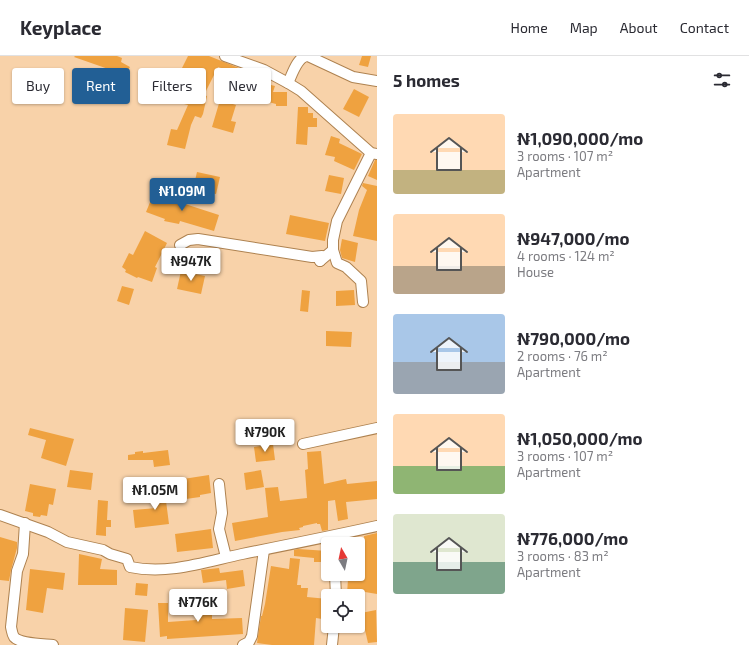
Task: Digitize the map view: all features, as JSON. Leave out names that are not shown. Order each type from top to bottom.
[{"type":"street","points":[[225,56],[264,70],[301,91],[374,154],[337,221],[333,240],[333,250],[337,263],[346,267],[361,281],[363,302]]},
{"type":"street","points":[[288,83],[300,60],[304,56],[353,76],[377,81]]},
{"type":"street","points":[[180,245],[189,240],[198,239],[312,257],[322,256],[320,261],[333,250]]},
{"type":"street","points":[[303,444],[377,428]]},
{"type":"street","points":[[219,484],[222,514],[219,529],[226,558]]},
{"type":"street","points":[[0,515],[48,532],[67,542],[103,550],[127,560],[130,567],[143,570],[197,565],[264,550],[321,541]]},
{"type":"street","points":[[25,524],[23,554],[17,572],[11,627],[14,637],[29,644],[53,645]]},
{"type":"street","points":[[342,537],[377,526]]},
{"type":"street","points":[[243,645],[248,642],[252,636],[264,550]]},
{"type":"street","points":[[332,645],[333,633]]},
{"type":"building","points":[[117,56],[122,58],[121,62],[130,67],[105,68],[74,57]]},
{"type":"building","points":[[188,56],[209,56],[239,68],[214,68],[214,75],[206,91],[206,68],[182,68]]},
{"type":"building","points":[[362,56],[371,56],[368,67],[359,65]]},
{"type":"building","points":[[271,85],[275,86],[273,92],[287,92],[287,106],[276,106],[276,104],[271,103]]},
{"type":"building","points":[[354,89],[369,97],[359,117],[343,109]]},
{"type":"building","points":[[184,104],[205,104],[201,118],[195,116],[191,125],[185,149],[167,145],[171,129],[177,130],[188,105]]},
{"type":"building","points":[[219,104],[236,105],[231,121],[236,122],[233,133],[212,127]]},
{"type":"building","points":[[298,107],[308,107],[308,113],[313,113],[313,118],[317,118],[317,127],[308,127],[307,145],[296,144]]},
{"type":"building","points":[[331,136],[340,139],[339,143],[362,154],[354,170],[334,161],[335,157],[325,155]]},
{"type":"building","points":[[375,160],[377,160],[377,180],[368,176]]},
{"type":"building","points":[[197,172],[220,177],[216,194],[193,189]]},
{"type":"building","points":[[329,175],[344,178],[341,194],[325,191]]},
{"type":"building","points":[[363,183],[377,186],[377,241],[353,236],[359,210],[367,190],[362,186]]},
{"type":"building","points":[[177,190],[187,191],[185,204],[219,215],[214,231],[180,221],[179,224],[164,221],[165,219],[146,212],[153,195],[169,201],[169,197],[175,198]]},
{"type":"building","points":[[290,215],[329,223],[325,241],[286,234]]},
{"type":"building","points":[[145,231],[167,243],[155,267],[157,268],[152,282],[138,277],[137,278],[125,272],[126,270],[122,267],[129,253],[133,255]]},
{"type":"building","points":[[342,239],[358,243],[355,262],[342,258],[340,250]]},
{"type":"building","points":[[181,271],[205,276],[201,294],[177,289]]},
{"type":"building","points":[[122,286],[134,289],[129,305],[117,301]]},
{"type":"building","points":[[302,290],[310,291],[308,312],[300,311]]},
{"type":"building","points":[[354,290],[355,305],[336,306],[336,291]]},
{"type":"building","points":[[326,331],[352,332],[351,347],[326,346]]},
{"type":"building","points":[[30,428],[74,439],[66,466],[41,458],[46,440],[28,435]]},
{"type":"building","points":[[273,444],[275,460],[256,462],[254,447]]},
{"type":"building","points":[[168,450],[170,465],[154,467],[153,460],[128,460],[128,455],[135,454],[135,452],[143,451],[143,453]]},
{"type":"building","points":[[321,451],[324,484],[346,479],[347,484],[377,481],[377,499],[346,502],[348,519],[338,521],[335,500],[328,501],[328,530],[322,531],[320,524],[317,523],[303,526],[299,528],[300,530],[235,541],[232,523],[268,517],[265,488],[278,487],[280,501],[307,498],[305,470],[308,469],[307,452]]},
{"type":"building","points":[[70,470],[93,473],[91,490],[67,487]]},
{"type":"building","points":[[261,470],[264,487],[246,490],[244,473]]},
{"type":"building","points":[[209,475],[211,493],[200,495],[200,497],[186,499],[183,479]]},
{"type":"building","points":[[30,484],[56,489],[53,505],[49,504],[47,516],[33,516],[33,513],[25,511]]},
{"type":"building","points":[[157,487],[171,487],[171,501],[166,501],[169,524],[135,528],[133,510],[157,508]]},
{"type":"building","points":[[98,500],[108,501],[107,520],[111,520],[111,527],[106,527],[106,536],[96,535]]},
{"type":"building","points":[[211,529],[213,548],[177,552],[175,534]]},
{"type":"building","points":[[377,533],[377,594],[365,592],[365,589],[347,589],[348,581],[365,581],[364,536]]},
{"type":"building","points":[[0,537],[17,542],[17,548],[9,581],[0,580]]},
{"type":"building","points":[[294,550],[321,551],[321,562],[314,562],[314,558],[294,556]]},
{"type":"building","points":[[79,554],[102,559],[100,569],[117,570],[117,585],[78,585]]},
{"type":"building","points":[[290,558],[300,559],[297,585],[301,585],[301,588],[308,588],[307,597],[321,598],[321,619],[316,618],[314,645],[272,645],[257,643],[271,566],[289,569]]},
{"type":"building","points":[[219,568],[220,573],[243,570],[245,586],[227,589],[226,580],[203,583],[201,570]]},
{"type":"building","points":[[30,569],[65,573],[63,590],[47,588],[43,613],[26,610]]},
{"type":"building","points":[[136,583],[148,584],[147,596],[135,595]]},
{"type":"building","points":[[212,596],[212,619],[242,618],[243,634],[167,639],[167,636],[160,637],[158,603],[168,603],[168,622],[196,620],[195,597]]},
{"type":"building","points":[[125,608],[148,610],[145,642],[123,640]]},
{"type":"building","points":[[376,610],[377,642],[368,643],[365,630],[365,612]]}]
